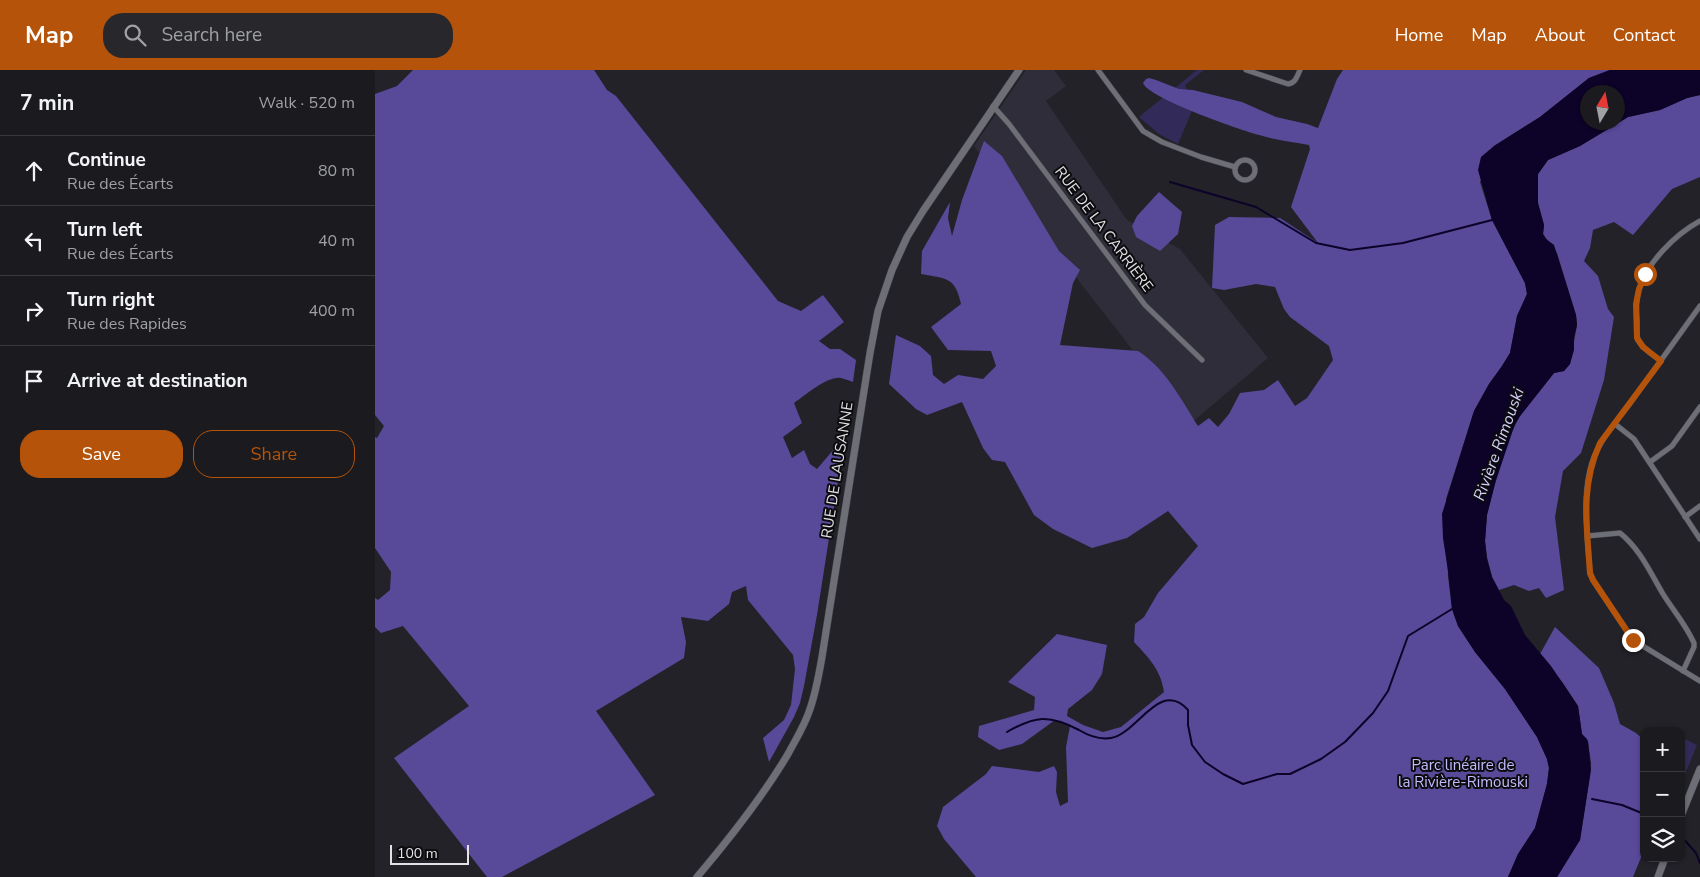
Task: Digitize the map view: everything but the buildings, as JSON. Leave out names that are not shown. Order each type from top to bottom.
[{"type":"street","name":"RUE DE LAUSANNE","points":[[697,877],[734,834],[773,779],[799,734],[810,710],[819,672],[870,353],[878,311],[891,270],[907,237],[923,211],[1019,70]]},
{"type":"street","points":[[1098,70],[1143,131],[1162,142],[1201,157],[1235,167]]},
{"type":"street","points":[[1246,70],[1289,84],[1296,81],[1300,70]]},
{"type":"street","name":"RUE DE LA CARRIÈRE","points":[[993,106],[1009,124],[1145,305],[1202,360]]},
{"type":"street","points":[[1661,361],[1643,347],[1637,338],[1636,304],[1639,289],[1645,274],[1657,257],[1690,226],[1700,222]]},
{"type":"street","points":[[1700,306],[1600,443],[1590,469],[1587,492],[1587,536],[1590,573],[1593,580],[1633,640],[1700,681]]},
{"type":"street","points":[[1650,462],[1672,446],[1700,408]]},
{"type":"street","points":[[1615,424],[1634,439],[1700,539]]},
{"type":"street","points":[[1685,517],[1700,506]]},
{"type":"street","points":[[1587,536],[1620,533],[1628,540],[1649,568],[1694,643],[1683,672]]},
{"type":"street","points":[[1685,806],[1700,770]]},
{"type":"street","points":[[1658,877],[1664,862]]},
{"type":"shaded area","points":[[1026,70],[1054,70],[1066,86],[1046,101],[1127,220],[1180,249],[1268,358],[1190,424],[974,146]]},
{"type":"shaded area","points":[[1197,70],[1204,70],[1185,85],[1194,106],[1178,144],[1159,134],[1139,117]]},
{"type":"shaded area","points":[[1685,739],[1697,745],[1685,774]]},
{"type":"green space","points":[[413,70],[594,70],[607,90],[616,96],[778,301],[801,311],[823,295],[844,322],[819,341],[830,349],[840,349],[856,360],[853,382],[841,378],[829,380],[794,403],[802,423],[783,437],[792,458],[804,450],[810,464],[817,469],[845,436],[804,686],[794,717],[769,762],[763,738],[784,720],[791,705],[795,669],[793,655],[748,600],[746,586],[732,592],[729,604],[708,621],[681,617],[686,642],[684,658],[596,711],[655,795],[502,877],[487,877],[394,758],[469,706],[403,626],[381,633],[375,627],[375,598],[378,600],[390,590],[391,572],[375,548],[375,437],[377,438],[384,426],[375,415],[375,94],[397,86]]},
{"type":"green space","name":"Parc linéaire de la Rivière-Rimouski","points":[[1343,70],[1610,70],[1589,78],[1540,117],[1494,146],[1480,182],[1492,220],[1525,283],[1527,294],[1517,316],[1510,353],[1474,411],[1446,499],[1448,576],[1452,609],[1458,626],[1475,652],[1505,689],[1537,737],[1547,759],[1549,768],[1547,784],[1535,828],[1518,854],[1508,877],[976,877],[944,839],[937,826],[943,807],[986,774],[992,766],[1039,772],[1054,766],[1057,772],[1056,792],[1060,806],[1068,802],[1066,747],[1070,726],[1055,720],[1022,744],[999,750],[978,737],[979,726],[1034,710],[1035,697],[1008,682],[1057,634],[1107,645],[1102,674],[1092,690],[1068,709],[1067,716],[1083,725],[1103,732],[1121,727],[1164,692],[1157,671],[1134,642],[1135,624],[1144,617],[1158,593],[1198,546],[1168,511],[1127,538],[1092,548],[1053,529],[1034,515],[1005,462],[992,460],[983,448],[962,402],[927,415],[916,409],[889,384],[896,335],[920,346],[931,356],[933,375],[944,384],[958,375],[983,379],[996,366],[991,351],[948,350],[931,327],[961,304],[956,288],[948,280],[921,274],[922,251],[950,202],[948,218],[952,236],[962,200],[984,141],[1002,156],[1059,251],[1080,270],[1073,283],[1060,345],[1138,351],[1148,358],[1164,375],[1198,426],[1209,418],[1218,427],[1229,414],[1240,393],[1264,390],[1278,380],[1295,406],[1307,398],[1333,360],[1329,346],[1290,317],[1284,309],[1275,287],[1256,284],[1224,290],[1212,288],[1215,225],[1229,217],[1280,218],[1318,243],[1291,207],[1310,149],[1309,145],[1265,137],[1215,120],[1161,97],[1143,83],[1149,78],[1179,89],[1193,90],[1242,102],[1276,117],[1318,128],[1337,79]]},
{"type":"green space","points":[[1700,95],[1700,177],[1672,189],[1633,235],[1614,222],[1593,230],[1590,248],[1584,261],[1598,276],[1608,309],[1614,317],[1604,380],[1581,453],[1563,471],[1555,517],[1564,590],[1546,598],[1539,588],[1529,591],[1514,585],[1499,590],[1492,577],[1485,541],[1487,515],[1494,487],[1510,435],[1520,416],[1554,373],[1564,371],[1570,364],[1577,325],[1576,315],[1557,253],[1543,234],[1544,225],[1538,203],[1538,174],[1548,160],[1580,146],[1606,130],[1625,130],[1625,119],[1628,117],[1660,110],[1687,98]]},
{"type":"green space","points":[[1159,192],[1182,212],[1178,234],[1160,251],[1136,237],[1132,226],[1137,216]]},
{"type":"green space","points":[[1555,627],[1599,668],[1614,703],[1620,724],[1640,736],[1640,860],[1633,877],[1557,877],[1580,840],[1591,763],[1588,742],[1582,734],[1578,706],[1540,654]]},
{"type":"water","points":[[1610,70],[1700,70],[1700,95],[1687,98],[1660,110],[1625,119],[1625,85],[1580,85],[1589,78]]},
{"type":"water","name":"Rivière Rimouski","points":[[1580,85],[1580,130],[1606,130],[1580,146],[1548,160],[1538,174],[1538,203],[1544,225],[1543,234],[1554,245],[1576,315],[1577,325],[1574,337],[1574,350],[1570,364],[1564,371],[1554,373],[1515,424],[1496,480],[1487,515],[1485,541],[1492,577],[1504,600],[1511,606],[1525,635],[1551,666],[1578,706],[1582,734],[1588,742],[1591,770],[1580,840],[1557,877],[1508,877],[1518,854],[1535,828],[1547,784],[1549,768],[1537,737],[1505,689],[1475,652],[1458,626],[1452,609],[1443,538],[1442,514],[1474,411],[1510,353],[1517,316],[1527,294],[1525,283],[1492,220],[1478,170],[1481,157],[1494,146],[1540,117]]},
{"type":"waterway","points":[[1170,182],[1256,207],[1316,243],[1350,250],[1403,243],[1492,220]]},
{"type":"waterway","points":[[1007,732],[1034,720],[1050,719],[1059,721],[1094,737],[1111,738],[1121,734],[1149,710],[1168,700],[1178,702],[1188,710],[1188,725],[1192,745],[1205,762],[1223,774],[1243,784],[1277,774],[1290,774],[1321,759],[1345,742],[1373,713],[1388,691],[1408,636],[1452,609]]},
{"type":"waterway","points":[[1592,799],[1622,805],[1640,812]]},
{"type":"waterway","points":[[1685,841],[1696,853],[1700,863]]},
{"type":"route","points":[[1633,640],[1590,573],[1586,509],[1587,483],[1593,459],[1600,443],[1661,361],[1643,347],[1637,338],[1636,304],[1645,274]]}]
